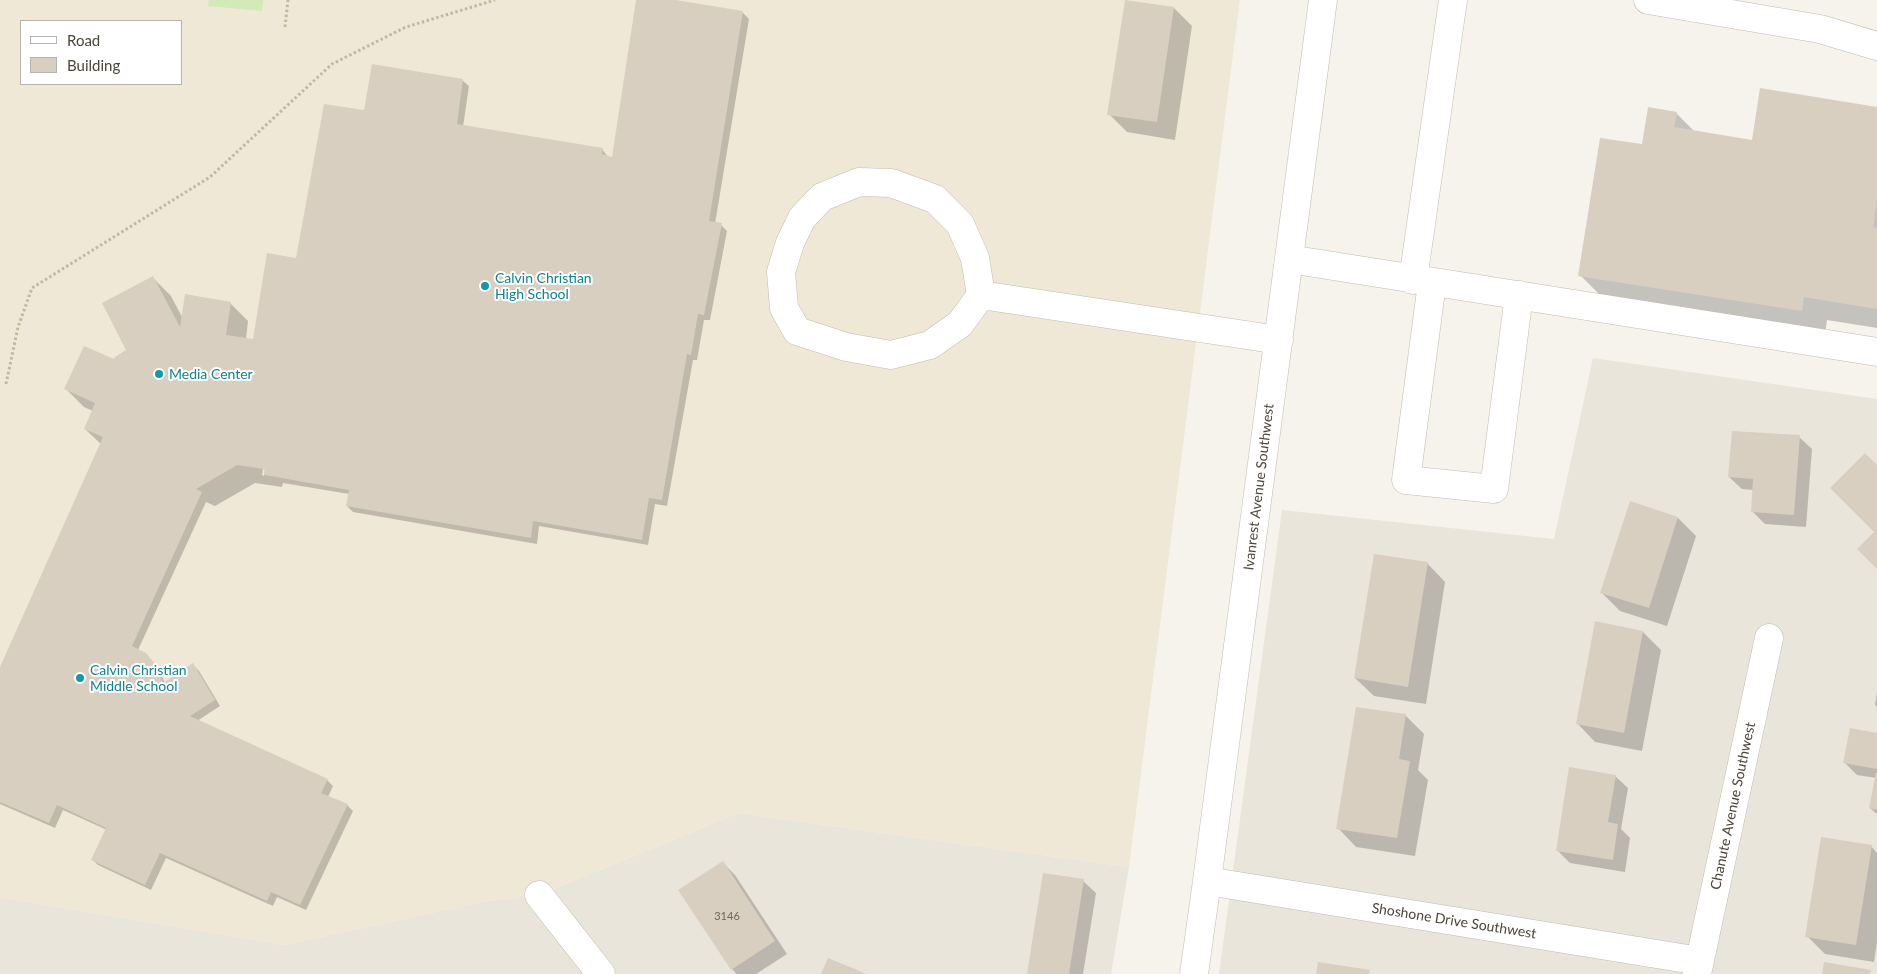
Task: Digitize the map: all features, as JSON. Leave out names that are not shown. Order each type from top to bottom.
[{"type":"street","name":"Ivanrest Avenue Southwest","points":[[1194,974],[1208,881],[1323,0]]},
{"type":"street","points":[[1453,0],[1422,281],[1406,480],[1494,489],[1518,295]]},
{"type":"street","points":[[1648,0],[1820,28],[1877,46]]},
{"type":"street","points":[[859,182],[891,183],[935,200],[960,224],[975,258],[981,295],[960,324],[930,345],[891,355],[846,346],[798,331],[784,308],[781,272],[790,243],[802,218],[822,197],[859,182]]},
{"type":"street","points":[[1289,259],[1877,352]]},
{"type":"street","points":[[981,295],[1279,340]]},
{"type":"street","name":"Chanute Avenue Southwest","points":[[1698,968],[1769,638]]},
{"type":"street","name":"Shoshone Drive Southwest","points":[[1208,881],[1698,968]]},
{"type":"street","points":[[539,895],[601,974]]},
{"type":"path","points":[[286,27],[288,0]]},
{"type":"path","points":[[6,384],[18,327],[32,288],[210,176],[332,64],[406,27],[495,0]]},
{"type":"shaded area","points":[[0,0],[1240,0],[1129,867],[738,813],[539,895],[481,902],[284,945],[0,897]]},
{"type":"shaded area","points":[[1593,358],[1877,399],[1877,974],[1219,974],[1282,510],[1554,539]]},
{"type":"shaded area","points":[[738,813],[1129,867],[1111,974],[0,974],[0,897],[284,945],[481,902],[539,895]]},
{"type":"green space","points":[[209,0],[263,0],[262,11],[208,6]]},
{"type":"building","name":"Calvin Christian High School","points":[[636,0],[676,0],[743,11],[709,221],[722,223],[704,315],[698,314],[691,355],[687,354],[662,500],[649,498],[642,540],[533,521],[531,538],[346,506],[349,490],[265,475],[264,469],[237,465],[196,489],[202,492],[132,646],[146,653],[154,663],[163,683],[193,663],[215,700],[190,716],[328,779],[321,793],[348,804],[300,905],[271,892],[267,901],[160,853],[145,885],[91,860],[106,828],[57,805],[49,823],[0,802],[0,667],[103,437],[84,429],[95,403],[64,389],[84,346],[114,359],[126,350],[102,303],[153,276],[180,327],[185,294],[231,302],[226,335],[253,339],[267,253],[296,258],[324,104],[364,110],[372,64],[463,79],[457,124],[603,148],[602,154],[612,157]]},
{"type":"building","points":[[1125,0],[1174,7],[1157,122],[1107,115]]},
{"type":"building","points":[[1760,88],[1877,107],[1877,199],[1873,227],[1877,228],[1877,309],[1804,297],[1802,311],[1578,276],[1600,138],[1642,144],[1648,107],[1677,112],[1674,127],[1752,140]]},
{"type":"building","points":[[1732,431],[1800,435],[1794,515],[1751,512],[1753,479],[1728,477]]},
{"type":"building","points":[[1865,453],[1877,465],[1877,569],[1857,549],[1874,532],[1830,488]]},
{"type":"building","points":[[1630,501],[1678,517],[1649,608],[1600,593]]},
{"type":"building","points":[[1374,554],[1428,562],[1408,687],[1354,678]]},
{"type":"building","points":[[1595,621],[1643,631],[1624,733],[1576,724]]},
{"type":"building","points":[[1356,707],[1406,714],[1399,759],[1410,761],[1397,838],[1336,829]]},
{"type":"building","points":[[1850,728],[1877,733],[1877,769],[1843,763]]},
{"type":"building","points":[[1569,767],[1616,775],[1608,822],[1618,824],[1613,860],[1556,851]]},
{"type":"building","points":[[1877,773],[1877,810],[1869,808]]},
{"type":"building","points":[[1821,837],[1872,845],[1856,945],[1805,937]]},
{"type":"building","points":[[723,861],[775,941],[731,970],[678,890]]},
{"type":"building","points":[[1043,873],[1084,879],[1069,974],[1027,974]]},
{"type":"building","points":[[828,958],[867,974],[821,974]]},
{"type":"building","points":[[1318,962],[1370,970],[1369,974],[1316,974]]},
{"type":"building","points":[[1824,962],[1871,970],[1870,974],[1822,974]]},
{"type":"place","name":"Calvin Christian High School","points":[[485,286]]},
{"type":"place","name":"Media Center","points":[[159,374]]},
{"type":"place","name":"Calvin Christian Middle School","points":[[80,678]]}]
